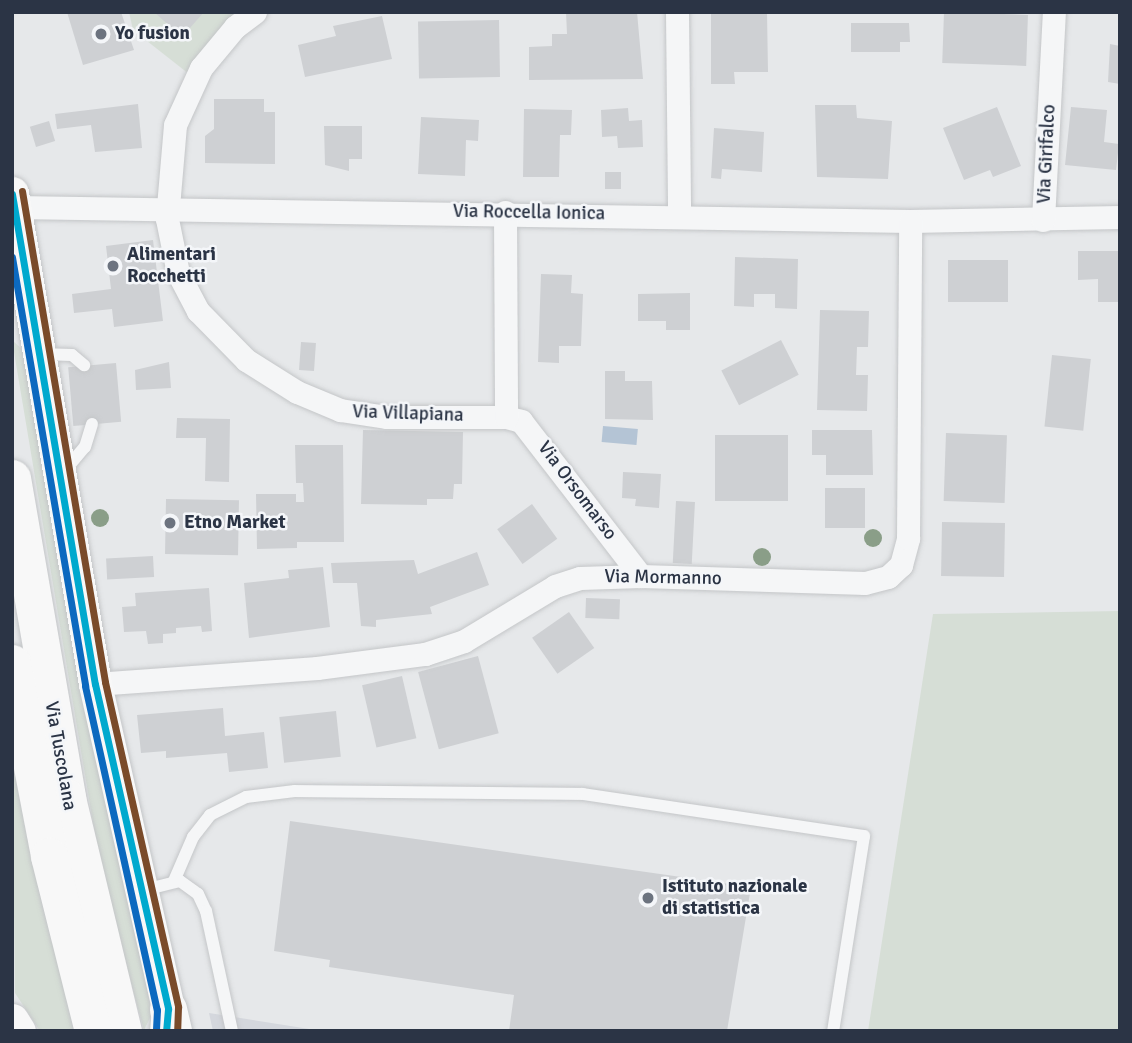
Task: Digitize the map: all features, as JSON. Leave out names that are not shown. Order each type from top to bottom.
[{"type":"main road","points":[[13,200],[95,684],[169,1024]]},
{"type":"main road","points":[[12,323],[37,351]]},
{"type":"main road","name":"Via Tuscolana","points":[[12,478],[69,810],[123,1031]]},
{"type":"main road","name":"Via Tuscolana","points":[[13,672],[48,856],[93,1031]]},
{"type":"main road","points":[[12,1020],[19,1031]]},
{"type":"street","name":"Via Villapiana","points":[[255,12],[215,50],[188,89],[175,125],[167,211],[172,254],[192,303],[226,342],[270,376],[326,405],[356,414],[506,417]]},
{"type":"street","points":[[677,12],[679,215]]},
{"type":"street","name":"Via Girifalco","points":[[1054,12],[1043,220],[1120,217]]},
{"type":"street","name":"Via Roccella Ionica","points":[[13,200],[167,211],[505,212],[910,221],[1043,220]]},
{"type":"street","points":[[505,212],[506,417]]},
{"type":"street","name":"Via Mormanno","points":[[95,684],[412,657],[464,641],[563,583],[641,576],[865,583],[888,578],[901,565],[908,538],[910,221]]},
{"type":"street","name":"Via Orsomarso","points":[[506,417],[532,430],[641,576]]},
{"type":"lane","points":[[37,351],[72,355],[84,365]]},
{"type":"lane","points":[[60,477],[85,447],[92,424]]},
{"type":"lane","points":[[174,881],[193,837],[221,807],[246,797],[295,790],[583,794],[864,836],[833,1031]]},
{"type":"lane","points":[[140,891],[174,881],[192,887],[203,902],[232,1031]]},
{"type":"shaded area","points":[[129,12],[235,12],[189,74],[133,30]]},
{"type":"shaded area","points":[[12,340],[24,351],[152,1014],[144,1030],[103,882]]},
{"type":"shaded area","points":[[1120,611],[1120,1031],[868,1031],[933,614]]},
{"type":"shaded area","points":[[12,742],[83,1031],[40,1031],[15,993]]},
{"type":"shaded area","points":[[209,1013],[322,1031],[213,1031]]},
{"type":"water","points":[[603,426],[638,429],[636,445],[602,442]]},
{"type":"building","name":"Yo fusion","points":[[67,12],[121,12],[134,50],[83,65]]},
{"type":"building","points":[[154,12],[204,12],[182,37]]},
{"type":"building","points":[[566,12],[637,12],[643,79],[529,80],[529,47],[552,46],[552,34],[567,34]]},
{"type":"building","points":[[711,12],[767,12],[768,72],[734,72],[735,84],[711,84]]},
{"type":"building","points":[[944,12],[1028,15],[1026,66],[942,63]]},
{"type":"building","points":[[382,16],[392,59],[305,77],[298,45],[336,36],[333,26]]},
{"type":"building","points":[[499,20],[500,77],[419,78],[418,21]]},
{"type":"building","points":[[851,23],[909,23],[910,42],[900,42],[900,52],[851,52]]},
{"type":"building","points":[[1110,44],[1120,46],[1120,84],[1108,82]]},
{"type":"building","points":[[214,99],[264,99],[264,112],[275,112],[275,164],[205,163],[205,136],[214,129]]},
{"type":"building","points":[[138,104],[142,148],[95,152],[91,125],[57,129],[55,114]]},
{"type":"building","points":[[815,105],[856,105],[857,118],[892,121],[888,179],[817,177]]},
{"type":"building","points":[[997,107],[1021,166],[993,177],[990,170],[964,180],[943,128]]},
{"type":"building","points":[[1071,107],[1107,110],[1104,142],[1119,144],[1116,170],[1065,165]]},
{"type":"building","points":[[628,108],[629,121],[642,120],[643,147],[618,148],[617,136],[602,137],[601,110]]},
{"type":"building","points":[[524,109],[572,110],[571,135],[560,135],[559,177],[523,177]]},
{"type":"building","points":[[421,117],[479,120],[478,141],[466,140],[465,176],[418,174]]},
{"type":"building","points":[[49,121],[55,141],[36,147],[30,127]]},
{"type":"building","points":[[324,126],[362,126],[362,159],[349,159],[349,171],[325,165]]},
{"type":"building","points":[[714,128],[764,132],[762,172],[722,169],[721,179],[711,178]]},
{"type":"building","points":[[605,172],[621,172],[621,189],[605,189]]},
{"type":"building","points":[[153,240],[163,321],[114,327],[112,309],[74,313],[72,294],[111,289],[106,246]]},
{"type":"building","points":[[1078,251],[1120,251],[1120,302],[1098,302],[1098,279],[1078,280]]},
{"type":"building","points":[[735,257],[798,259],[797,309],[775,308],[775,294],[754,294],[754,307],[734,306]]},
{"type":"building","points":[[948,260],[1008,260],[1008,302],[948,302]]},
{"type":"building","points":[[541,274],[572,275],[571,293],[583,294],[581,346],[559,346],[559,363],[538,362]]},
{"type":"building","points":[[690,293],[690,330],[666,330],[666,321],[638,321],[638,294]]},
{"type":"building","points":[[820,310],[869,311],[868,347],[857,347],[856,375],[868,375],[867,411],[817,410]]},
{"type":"building","points":[[781,340],[799,375],[739,405],[721,370]]},
{"type":"building","points":[[301,342],[316,343],[314,371],[299,370]]},
{"type":"building","points":[[1052,355],[1091,359],[1083,431],[1044,427]]},
{"type":"building","points":[[169,362],[171,388],[136,390],[135,370]]},
{"type":"building","points":[[116,363],[121,422],[73,426],[68,367]]},
{"type":"building","points":[[605,371],[625,371],[625,381],[652,381],[653,420],[605,419]]},
{"type":"building","points":[[177,418],[230,419],[229,482],[205,481],[206,438],[176,438]]},
{"type":"building","points":[[363,430],[463,432],[462,484],[454,484],[453,499],[427,499],[427,505],[361,504]]},
{"type":"building","points":[[812,430],[872,430],[873,475],[826,475],[826,455],[812,455]]},
{"type":"building","points":[[946,433],[1007,435],[1005,503],[944,501]]},
{"type":"building","points":[[715,435],[788,435],[788,501],[715,501]]},
{"type":"building","points":[[295,445],[343,445],[344,542],[297,542],[297,548],[257,549],[256,494],[296,494],[296,502],[304,502],[303,483],[296,483]]},
{"type":"building","points":[[623,472],[661,474],[659,508],[635,506],[636,499],[622,498]]},
{"type":"building","points":[[825,488],[865,488],[865,528],[825,528]]},
{"type":"building","points":[[166,499],[239,500],[238,555],[165,554]]},
{"type":"building","points":[[676,501],[695,502],[692,564],[673,563]]},
{"type":"building","points":[[532,504],[557,539],[522,564],[497,529]]},
{"type":"building","points":[[942,522],[1005,523],[1004,577],[941,576]]},
{"type":"building","points":[[477,552],[489,585],[430,607],[432,614],[376,620],[376,627],[361,626],[357,583],[333,583],[331,563],[414,560],[418,574]]},
{"type":"building","points":[[153,556],[154,577],[107,579],[106,558]]},
{"type":"building","points":[[323,567],[330,627],[249,638],[244,583],[289,578],[288,570]]},
{"type":"building","points":[[209,588],[212,631],[202,632],[201,626],[176,628],[176,633],[163,634],[163,643],[148,644],[146,631],[124,632],[122,607],[136,606],[135,593]]},
{"type":"building","points":[[586,598],[620,599],[619,619],[585,618]]},
{"type":"building","points":[[569,612],[594,648],[557,674],[532,638]]},
{"type":"building","points":[[478,656],[499,733],[439,749],[418,672]]},
{"type":"building","points":[[402,676],[416,738],[376,748],[362,685]]},
{"type":"building","points":[[223,708],[225,736],[264,732],[268,768],[229,772],[227,753],[166,758],[166,751],[141,753],[137,715]]},
{"type":"building","points":[[336,711],[341,757],[284,763],[279,717]]},
{"type":"building","points":[[290,821],[751,887],[727,1031],[509,1031],[514,995],[329,967],[330,960],[274,951]]},
{"type":"transit line","points":[[22,191],[105,682],[178,1007],[177,1031]]},
{"type":"transit line","points":[[12,194],[95,684],[168,1009],[166,1031]]},
{"type":"transit line","points":[[12,257],[85,686],[157,1010],[156,1030]]},
{"type":"place","name":"Yo fusion","points":[[101,34]]},
{"type":"place","name":"Alimentari Rocchetti","points":[[113,266]]},
{"type":"place","name":"Etno Market","points":[[170,523]]},
{"type":"place","name":"Istituto nazionale di statistica","points":[[648,898]]}]
